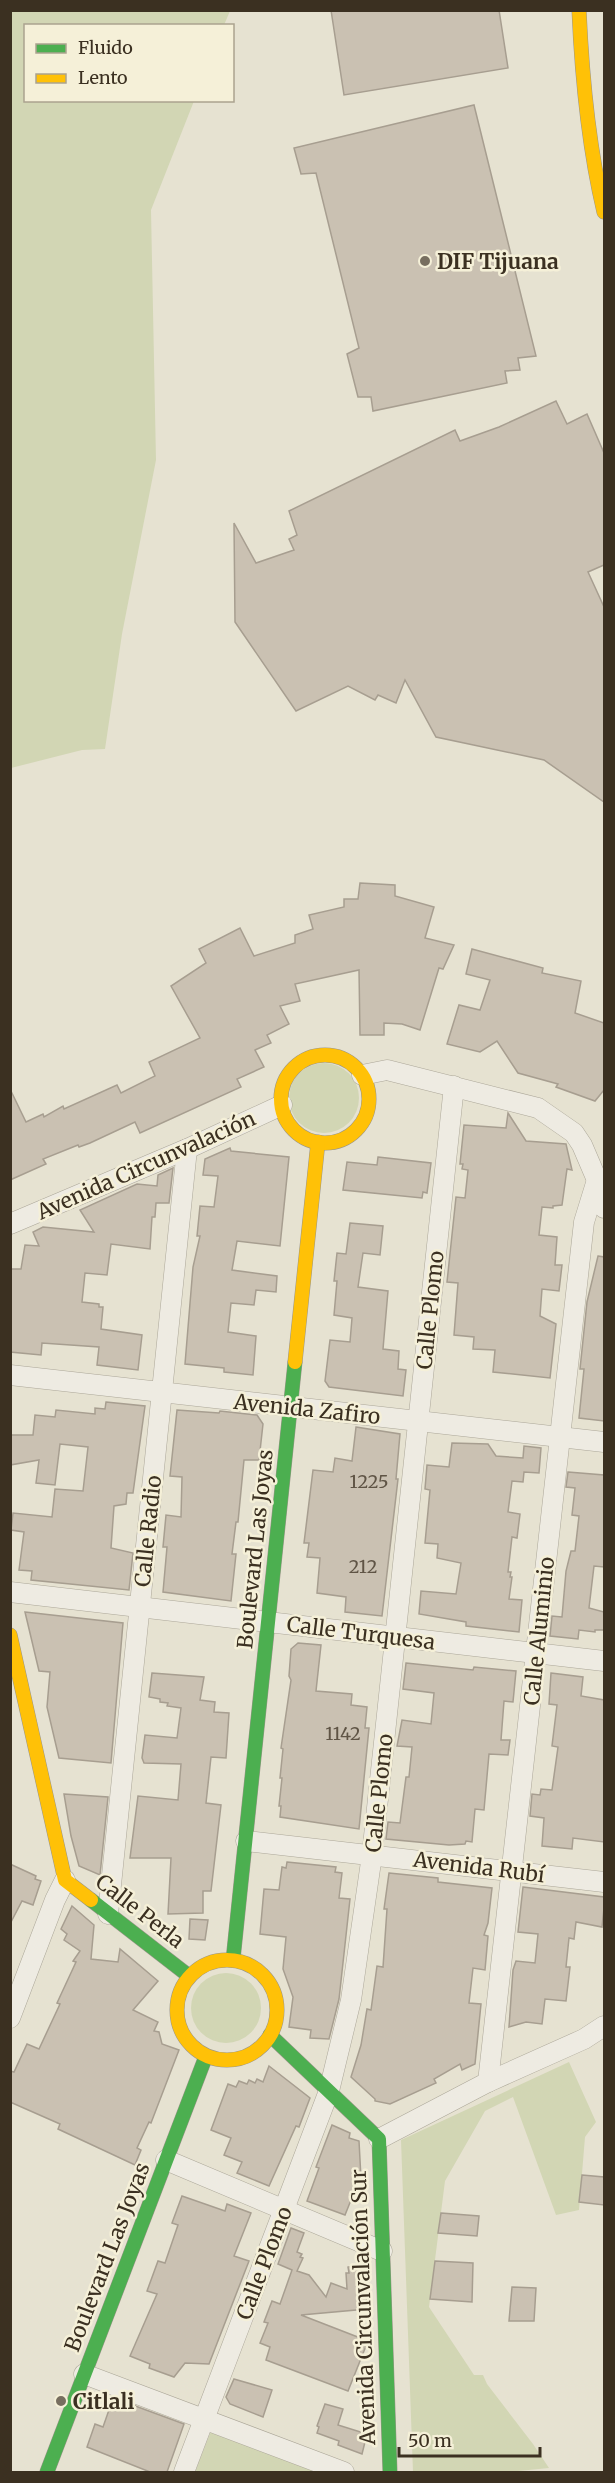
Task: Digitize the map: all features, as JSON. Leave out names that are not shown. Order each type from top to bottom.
[{"type":"street","points":[[579,10],[586,118],[596,180],[604,212]]},
{"type":"street","points":[[316,1055],[342,1058],[354,1065],[363,1075],[368,1088],[369,1103],[366,1117],[346,1138],[332,1143],[305,1138],[286,1118],[282,1105],[282,1092],[286,1079],[293,1068],[304,1060],[316,1055]]},
{"type":"street","points":[[363,1075],[387,1070],[538,1108],[574,1133],[582,1145],[597,1180],[604,1208]]},
{"type":"street","name":"Calle Plomo","points":[[184,2472],[329,2091],[351,2000],[372,1855],[454,1086]]},
{"type":"street","name":"Avenida Circunvalación","points":[[10,1224],[187,1149],[282,1105]]},
{"type":"street","name":"Boulevard Las Joyas","points":[[233,1960],[318,1142]]},
{"type":"street","name":"Calle Radio","points":[[108,1914],[187,1149]]},
{"type":"street","name":"Calle Aluminio","points":[[488,2082],[584,1222],[597,1180]]},
{"type":"street","name":"Avenida Zafiro","points":[[10,1375],[604,1442]]},
{"type":"street","name":"Calle Turquesa","points":[[10,1592],[604,1661]]},
{"type":"street","points":[[10,1635],[65,1880],[55,1900],[10,2018]]},
{"type":"street","name":"Avenida Rubí","points":[[246,1841],[604,1882]]},
{"type":"street","name":"Calle Perla","points":[[65,1880],[189,1976]]},
{"type":"street","points":[[220,1959],[233,1960],[249,1965],[262,1974],[272,1988],[276,2003],[276,2020],[270,2035],[258,2049],[242,2058],[224,2060],[206,2056],[188,2042],[177,2022],[177,1999],[189,1976],[207,1963],[220,1959]]},
{"type":"street","points":[[270,2035],[379,2139],[488,2082],[584,2038],[604,2026]]},
{"type":"street","name":"Boulevard Las Joyas","points":[[47,2472],[206,2056]]},
{"type":"street","name":"Avenida Circunvalación Sur","points":[[379,2139],[390,2472]]},
{"type":"street","points":[[166,2160],[382,2251]]},
{"type":"street","points":[[84,2374],[338,2471]]},
{"type":"green space","points":[[10,11],[230,11],[224,24],[24,24],[24,102],[194,102],[151,210],[156,460],[122,634],[105,749],[82,750],[11,768]]},
{"type":"green space","points":[[324,1063],[337,1066],[349,1073],[356,1085],[359,1098],[356,1111],[349,1123],[337,1130],[324,1133],[311,1130],[299,1123],[292,1111],[289,1098],[292,1085],[299,1073],[311,1066]]},
{"type":"green space","points":[[226,1973],[239,1976],[251,1983],[258,1995],[261,2008],[258,2021],[251,2033],[239,2040],[226,2043],[213,2040],[201,2033],[194,2021],[191,2008],[194,1995],[201,1983],[213,1976]]},
{"type":"green space","points":[[569,2062],[596,2122],[585,2137],[579,2210],[556,2215],[513,2097],[485,2111],[445,2181],[429,2307],[474,2375],[483,2375],[487,2384],[549,2468],[508,2472],[413,2472],[401,2140]]},
{"type":"green space","points":[[211,2431],[320,2472],[195,2472]]},
{"type":"building","points":[[331,10],[499,10],[508,68],[344,95]]},
{"type":"building","name":"DIF Tijuana","points":[[474,105],[536,356],[518,358],[520,370],[505,371],[507,383],[373,411],[371,397],[358,397],[347,354],[359,348],[316,173],[301,174],[294,148]]},
{"type":"building","points":[[556,401],[567,424],[587,414],[604,453],[604,565],[588,572],[604,607],[604,802],[544,760],[436,737],[405,680],[396,703],[378,695],[375,700],[348,686],[296,711],[235,622],[234,523],[256,563],[294,550],[289,539],[297,535],[289,511],[455,430],[460,441],[499,427]]},
{"type":"building","points":[[360,883],[395,885],[395,896],[434,907],[425,938],[454,945],[443,969],[439,968],[420,1030],[402,1024],[384,1023],[384,1035],[360,1035],[359,970],[295,984],[300,1001],[280,1006],[289,1024],[267,1035],[271,1043],[255,1050],[264,1067],[237,1079],[241,1087],[140,1133],[135,1122],[90,1143],[79,1147],[78,1145],[43,1159],[46,1164],[10,1180],[10,1089],[26,1122],[43,1114],[44,1117],[63,1106],[64,1109],[117,1085],[121,1093],[155,1076],[149,1062],[200,1038],[171,986],[206,963],[199,949],[240,928],[254,956],[295,943],[295,935],[313,929],[309,915],[344,907],[344,899],[358,899]]},
{"type":"building","points":[[472,949],[543,968],[542,973],[581,981],[575,1013],[604,1023],[604,1090],[595,1101],[556,1087],[558,1084],[518,1073],[497,1041],[480,1052],[447,1044],[459,1005],[480,1010],[490,980],[466,974]]},
{"type":"building","points":[[508,1113],[526,1141],[566,1144],[572,1170],[567,1169],[562,1205],[553,1206],[553,1208],[542,1207],[539,1235],[557,1237],[555,1265],[562,1265],[559,1291],[542,1289],[540,1316],[556,1324],[550,1378],[493,1372],[495,1350],[473,1349],[474,1337],[454,1335],[458,1283],[447,1282],[456,1197],[465,1198],[468,1170],[462,1169],[463,1164],[460,1164],[464,1125],[506,1128]]},
{"type":"building","points":[[230,1148],[231,1151],[289,1157],[280,1246],[237,1241],[232,1270],[277,1276],[276,1292],[256,1290],[254,1305],[231,1303],[228,1332],[256,1336],[253,1375],[224,1372],[224,1368],[185,1364],[193,1267],[200,1236],[197,1236],[200,1206],[214,1207],[218,1176],[203,1175],[205,1159]]},
{"type":"building","points":[[378,1157],[431,1163],[427,1193],[423,1192],[422,1198],[343,1190],[347,1162],[377,1165]]},
{"type":"building","points":[[173,1168],[169,1203],[156,1203],[155,1217],[152,1217],[150,1249],[111,1244],[107,1275],[85,1273],[82,1302],[99,1304],[99,1307],[103,1307],[101,1329],[142,1335],[138,1370],[97,1365],[99,1347],[42,1343],[41,1355],[10,1352],[10,1269],[21,1269],[25,1245],[39,1246],[33,1232],[43,1227],[94,1232],[80,1210],[137,1184],[157,1186],[158,1175]]},
{"type":"building","points":[[350,1223],[383,1226],[380,1255],[363,1253],[358,1287],[388,1291],[383,1349],[399,1351],[398,1369],[406,1370],[403,1396],[329,1387],[325,1381],[330,1340],[350,1342],[352,1318],[334,1315],[337,1281],[334,1281],[337,1253],[346,1254]]},
{"type":"building","points":[[598,1256],[604,1257],[604,1421],[579,1418],[584,1369],[580,1369],[587,1302]]},
{"type":"building","points":[[106,1402],[145,1406],[133,1493],[127,1493],[126,1504],[114,1506],[111,1548],[133,1553],[129,1590],[31,1580],[32,1571],[19,1570],[24,1532],[11,1530],[13,1513],[52,1517],[55,1489],[83,1491],[88,1447],[60,1444],[55,1485],[36,1483],[39,1460],[10,1465],[10,1435],[33,1435],[35,1415],[55,1417],[56,1410],[95,1414],[95,1408],[105,1409]]},
{"type":"building","points":[[177,1410],[257,1415],[263,1424],[259,1460],[244,1460],[238,1522],[236,1522],[232,1554],[236,1554],[231,1601],[163,1592],[167,1547],[163,1547],[166,1515],[181,1517],[182,1477],[170,1476]]},
{"type":"building","points":[[356,1427],[400,1434],[396,1479],[398,1479],[382,1616],[345,1612],[346,1597],[317,1593],[320,1558],[307,1557],[309,1543],[304,1543],[313,1470],[333,1472],[335,1458],[352,1461]]},
{"type":"building","points":[[452,1443],[488,1444],[496,1456],[523,1458],[524,1446],[541,1448],[539,1473],[524,1472],[523,1482],[512,1481],[508,1512],[520,1514],[517,1538],[512,1537],[508,1572],[511,1572],[510,1577],[512,1577],[509,1599],[522,1600],[519,1632],[466,1626],[466,1622],[419,1614],[421,1591],[456,1594],[461,1563],[437,1558],[438,1544],[425,1543],[430,1490],[425,1489],[427,1465],[449,1467]]},
{"type":"building","points":[[568,1472],[604,1475],[604,1567],[594,1566],[589,1608],[604,1612],[604,1630],[595,1630],[595,1632],[579,1630],[578,1639],[550,1636],[552,1616],[562,1617],[566,1571],[571,1551],[575,1551],[579,1516],[572,1515],[575,1488],[566,1487]]},
{"type":"building","points":[[25,1612],[123,1623],[111,1763],[59,1758],[47,1707],[50,1672],[39,1671]]},
{"type":"building","points":[[298,1643],[321,1645],[316,1691],[352,1694],[351,1705],[367,1707],[365,1728],[369,1728],[359,1829],[280,1817],[283,1749],[281,1748],[291,1680],[289,1676],[291,1649]]},
{"type":"building","points":[[406,1663],[473,1670],[474,1667],[516,1671],[513,1702],[504,1701],[501,1740],[510,1740],[508,1755],[489,1754],[484,1810],[475,1809],[472,1842],[449,1845],[386,1839],[388,1822],[400,1823],[406,1777],[409,1777],[412,1747],[397,1746],[402,1720],[431,1724],[434,1693],[403,1689]]},
{"type":"building","points":[[152,1673],[204,1677],[200,1700],[215,1702],[214,1712],[229,1713],[226,1758],[211,1757],[206,1803],[221,1805],[211,1891],[203,1891],[203,1913],[168,1914],[171,1858],[130,1858],[138,1796],[178,1800],[181,1764],[144,1763],[142,1758],[145,1735],[177,1738],[181,1708],[167,1706],[168,1703],[160,1702],[160,1699],[149,1697]]},
{"type":"building","points":[[551,1673],[583,1677],[581,1696],[604,1700],[604,1842],[573,1838],[572,1849],[542,1846],[544,1818],[530,1816],[532,1794],[540,1795],[541,1789],[552,1790],[558,1747],[552,1746],[557,1705],[549,1704]]},
{"type":"building","points":[[64,1794],[108,1797],[100,1875],[79,1866]]},
{"type":"building","points":[[287,1862],[336,1867],[335,1872],[342,1873],[339,1898],[350,1899],[339,1999],[329,2039],[310,2038],[311,2030],[289,2027],[293,1997],[283,1969],[286,1937],[260,1934],[264,1889],[279,1890],[282,1867],[286,1868]]},
{"type":"building","points":[[10,1864],[36,1876],[35,1879],[41,1881],[33,1905],[22,1901],[10,1924]]},
{"type":"building","points":[[389,1873],[438,1878],[438,1882],[492,1888],[488,1923],[484,1935],[488,1936],[485,1970],[473,1968],[469,2003],[481,2004],[475,2064],[462,2070],[460,2064],[434,2079],[436,2083],[390,2104],[375,2101],[351,2077],[361,2045],[367,2009],[371,2010],[377,1966],[383,1967],[387,1909],[384,1909]]},
{"type":"building","points":[[523,1887],[604,1897],[604,1908],[602,1927],[576,1922],[574,1939],[569,1938],[566,1967],[570,1967],[566,2001],[545,1999],[542,2024],[526,2022],[509,2027],[513,1970],[516,1961],[535,1963],[538,1934],[518,1932]]},
{"type":"building","points":[[72,1906],[94,1925],[91,1959],[118,1962],[120,1949],[158,1981],[133,2010],[158,2022],[154,2031],[159,2032],[162,2044],[179,2050],[151,2123],[149,2122],[137,2148],[141,2150],[135,2165],[58,2129],[60,2124],[10,2102],[10,2071],[14,2072],[27,2044],[39,2049],[60,2004],[57,2003],[76,1962],[73,1961],[80,1951],[64,1940],[67,1934],[61,1929]]},
{"type":"building","points":[[190,1919],[208,1920],[205,1940],[189,1939]]},
{"type":"building","points":[[269,2066],[310,2098],[299,2127],[296,2126],[269,2186],[237,2173],[242,2162],[224,2155],[231,2138],[211,2130],[228,2084],[236,2087],[239,2081],[247,2084],[249,2080],[255,2083],[257,2079],[263,2082]]},
{"type":"building","points":[[332,2125],[350,2133],[349,2138],[359,2141],[362,2197],[353,2195],[345,2215],[307,2201],[319,2168],[316,2167]]},
{"type":"building","points":[[582,2175],[604,2177],[604,2205],[579,2202]]},
{"type":"building","points":[[182,2196],[225,2211],[227,2204],[251,2213],[234,2256],[249,2261],[209,2364],[185,2363],[174,2377],[149,2368],[150,2364],[130,2356],[157,2294],[147,2291],[158,2261],[165,2263],[178,2225],[172,2223]]},
{"type":"building","points":[[441,2213],[479,2216],[477,2236],[438,2233]]},
{"type":"building","points":[[291,2228],[304,2233],[297,2252],[302,2254],[300,2257],[303,2258],[297,2271],[309,2275],[326,2297],[331,2283],[347,2289],[348,2267],[365,2264],[367,2309],[301,2315],[368,2341],[348,2391],[266,2360],[270,2347],[260,2343],[268,2323],[264,2322],[272,2301],[280,2304],[292,2270],[278,2264]]},
{"type":"building","points":[[435,2261],[473,2263],[472,2302],[430,2299]]},
{"type":"building","points":[[512,2287],[536,2288],[534,2321],[509,2321]]},
{"type":"building","points":[[234,2379],[272,2390],[263,2417],[230,2404],[226,2397]]},
{"type":"building","points":[[119,2400],[184,2424],[167,2472],[150,2472],[87,2447],[95,2424],[103,2427],[110,2407],[112,2404],[117,2405]]},
{"type":"building","points":[[325,2404],[343,2409],[338,2425],[367,2434],[362,2454],[338,2445],[339,2441],[317,2433],[319,2427],[317,2426]]},
{"type":"traffic: fast","points":[[233,1960],[295,1362]]},
{"type":"traffic: fast","points":[[91,1900],[189,1976]]},
{"type":"traffic: fast","points":[[270,2035],[379,2139],[390,2472]]},
{"type":"traffic: fast","points":[[47,2472],[206,2056]]},
{"type":"traffic: slow","points":[[579,10],[587,111],[604,212]]},
{"type":"traffic: slow","points":[[325,1055],[342,1059],[356,1068],[365,1082],[369,1099],[365,1116],[356,1130],[342,1139],[325,1143],[308,1139],[294,1130],[285,1116],[281,1099],[285,1082],[294,1068],[308,1059],[325,1055]]},
{"type":"traffic: slow","points":[[295,1362],[318,1142]]},
{"type":"traffic: slow","points":[[10,1635],[65,1880],[91,1900]]},
{"type":"traffic: slow","points":[[227,1960],[255,1968],[269,1982],[277,2010],[269,2038],[255,2052],[227,2060],[199,2052],[185,2038],[177,2010],[185,1982],[199,1968],[227,1960]]},
{"type":"place","name":"DIF Tijuana","points":[[425,261]]},
{"type":"place","name":"Citlali","points":[[61,2401]]}]
